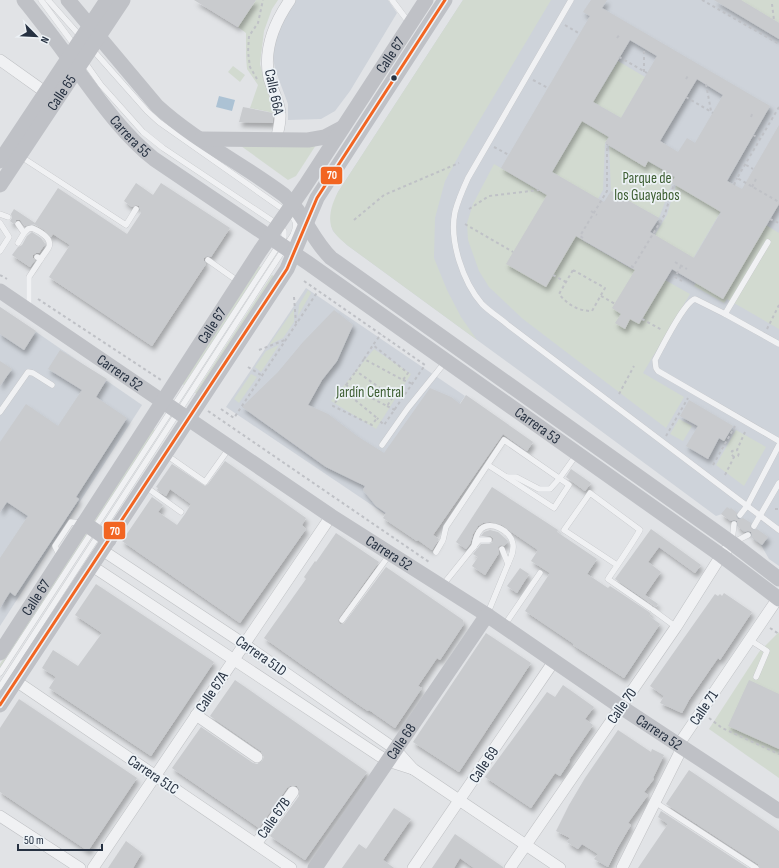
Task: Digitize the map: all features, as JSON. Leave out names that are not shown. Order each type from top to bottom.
[{"type":"main road","name":"Carrera 55","points":[[24,0],[169,117],[278,190],[290,207]]},
{"type":"main road","name":"Carrera 55","points":[[68,0],[83,47],[127,133],[143,150],[167,168],[281,241]]},
{"type":"main road","name":"Calle 65","points":[[0,185],[19,156],[83,47],[107,0]]},
{"type":"main road","name":"Calle 65","points":[[0,161],[45,92],[123,0]]},
{"type":"main road","name":"Calle 67","points":[[0,653],[61,559],[98,535],[144,486],[165,454],[176,410],[287,269],[281,241],[290,207],[426,0]]},
{"type":"main road","name":"Calle 67","points":[[0,705],[92,566],[98,535],[176,410],[240,283],[281,241],[305,224],[319,194],[445,0]]},
{"type":"main road","points":[[201,139],[298,140],[333,134],[343,128]]},
{"type":"main road","name":"Carrera 53","points":[[290,207],[305,224],[320,246],[340,265],[732,543],[779,579]]},
{"type":"main road","name":"Carrera 53","points":[[281,241],[446,361],[722,556],[778,599]]},
{"type":"main road","name":"Carrera 52","points":[[6,287],[29,311],[331,516],[504,626],[621,707],[680,744],[779,811]]},
{"type":"main road","name":"Calle 68","points":[[315,868],[487,615]]},
{"type":"street","name":"Calle 66A","points":[[276,140],[280,112],[269,76],[268,50],[271,36],[279,18],[290,0]]},
{"type":"street","points":[[0,60],[45,92]]},
{"type":"street","name":"Calle 67A","points":[[93,868],[331,516]]},
{"type":"street","name":"Carrera 51D","points":[[98,535],[392,755]]},
{"type":"street","name":"Calle 70","points":[[510,868],[732,543]]},
{"type":"street","name":"Carrera 51D","points":[[92,566],[234,660],[392,755],[560,868]]},
{"type":"street","name":"Calle 71","points":[[622,868],[679,754],[680,744],[778,599]]},
{"type":"street","name":"Calle 69","points":[[413,868],[554,661]]},
{"type":"street","name":"Carrera 51C","points":[[16,681],[291,868]]},
{"type":"street","points":[[196,715],[257,757]]},
{"type":"street","name":"Calle 67B","points":[[256,844],[293,792]]},
{"type":"street","points":[[0,816],[80,868]]},
{"type":"lane","points":[[41,0],[83,47],[159,122],[290,207],[296,226],[293,235],[281,241]]},
{"type":"lane","points":[[48,0],[83,47]]},
{"type":"lane","points":[[392,0],[410,24]]},
{"type":"lane","points":[[571,0],[487,143],[460,195],[455,213],[455,236],[460,264],[469,286],[483,304],[508,325],[779,530]]},
{"type":"lane","points":[[19,156],[126,225],[136,209]]},
{"type":"lane","points":[[0,214],[8,217]]},
{"type":"lane","points":[[0,223],[9,237],[19,244],[24,233],[28,229],[32,228],[45,236],[49,243],[48,248],[39,258],[29,277],[29,311]]},
{"type":"lane","points":[[18,224],[24,233]]},
{"type":"lane","points":[[0,251],[9,237]]},
{"type":"lane","points":[[725,314],[768,242]]},
{"type":"lane","points":[[208,260],[240,283]]},
{"type":"lane","points":[[779,344],[725,314],[697,300],[692,300],[682,312],[655,360],[658,371],[779,441]]},
{"type":"lane","points":[[382,445],[408,408],[446,361]]},
{"type":"lane","points":[[0,412],[28,372],[33,373],[52,385]]},
{"type":"lane","points":[[436,552],[446,527],[504,440],[569,485],[554,508],[488,465]]},
{"type":"lane","points":[[740,515],[747,506],[779,445]]},
{"type":"lane","points":[[165,454],[205,482],[230,447]]},
{"type":"lane","points":[[507,477],[516,477],[539,489],[550,489],[560,479],[577,454]]},
{"type":"lane","points":[[754,526],[779,483]]},
{"type":"lane","points":[[144,486],[181,512]]},
{"type":"lane","points":[[617,565],[564,530],[590,493],[640,530],[608,579],[676,627]]},
{"type":"lane","points":[[732,543],[734,524]]},
{"type":"lane","points":[[474,547],[477,534],[481,528],[488,525],[500,528],[513,542],[513,554],[487,615]]},
{"type":"lane","points":[[0,673],[98,535]]},
{"type":"lane","points":[[0,687],[98,535]]},
{"type":"lane","points":[[732,543],[748,535]]},
{"type":"lane","points":[[442,586],[479,540],[489,540]]},
{"type":"lane","points":[[502,549],[508,564]]},
{"type":"lane","points":[[342,620],[390,554]]},
{"type":"lane","points":[[504,626],[540,573]]},
{"type":"lane","points":[[750,640],[767,651],[756,677]]},
{"type":"lane","points":[[655,802],[756,868]]},
{"type":"path","points":[[702,0],[779,44]]},
{"type":"path","points":[[772,4],[774,20]]},
{"type":"path","points":[[559,21],[580,34]]},
{"type":"path","points":[[617,38],[620,34]]},
{"type":"path","points":[[619,57],[646,73],[644,48]]},
{"type":"path","points":[[686,79],[689,74]]},
{"type":"path","points":[[527,76],[548,88]]},
{"type":"path","points":[[686,97],[712,112],[706,84]]},
{"type":"path","points":[[734,185],[779,106]]},
{"type":"path","points":[[751,117],[753,112]]},
{"type":"path","points":[[753,135],[760,139]]},
{"type":"path","points":[[487,143],[509,155]]},
{"type":"path","points":[[583,238],[580,236],[607,191],[607,144]]},
{"type":"path","points":[[354,220],[384,195],[460,163]]},
{"type":"path","points":[[745,164],[753,169]]},
{"type":"path","points":[[737,178],[779,202]]},
{"type":"path","points":[[752,187],[756,179]]},
{"type":"path","points":[[631,266],[633,267],[659,221],[665,214],[674,184]]},
{"type":"path","points":[[469,209],[489,196],[539,190]]},
{"type":"path","points":[[591,211],[597,215]]},
{"type":"path","points":[[770,219],[779,223]]},
{"type":"path","points":[[466,224],[513,252]]},
{"type":"path","points":[[676,262],[687,269]]},
{"type":"path","points":[[681,266],[675,277],[682,281]]},
{"type":"path","points":[[573,270],[605,288],[592,312],[579,310],[568,304],[560,294],[566,282],[573,270]]},
{"type":"path","points":[[0,274],[6,287]]},
{"type":"path","points":[[553,275],[566,282]]},
{"type":"path","points":[[304,281],[426,365],[384,425],[343,390]]},
{"type":"path","points":[[221,409],[234,418],[261,375],[318,291]]},
{"type":"path","points":[[29,293],[160,379]]},
{"type":"path","points":[[601,296],[615,304]]},
{"type":"path","points":[[294,297],[296,324]]},
{"type":"path","points":[[763,335],[779,305]]},
{"type":"path","points":[[642,319],[669,335]]},
{"type":"path","points":[[377,418],[372,425],[333,406],[380,334]]},
{"type":"path","points":[[259,350],[286,340]]},
{"type":"path","points":[[373,345],[408,373],[404,380]]},
{"type":"path","points":[[364,359],[413,384]]},
{"type":"path","points":[[619,394],[634,366]]},
{"type":"path","points":[[248,367],[261,375]]},
{"type":"path","points":[[356,371],[394,396],[388,406]]},
{"type":"path","points":[[346,385],[395,410]]},
{"type":"path","points":[[668,433],[688,398]]},
{"type":"path","points":[[713,465],[735,426]]},
{"type":"path","points":[[726,475],[734,457],[738,456],[739,452],[737,450],[745,432]]},
{"type":"path","points":[[734,457],[731,454],[732,451],[737,450]]},
{"type":"path","points":[[701,713],[722,728],[779,754]]},
{"type":"shaded area","points":[[296,0],[388,0],[397,13],[350,91],[335,111],[321,119],[288,120],[288,104],[275,69],[273,57],[275,38],[290,5]]},
{"type":"shaded area","points":[[463,0],[779,0],[779,566],[769,559],[761,545],[722,514],[716,516],[347,245],[333,231],[331,225],[331,212],[338,192]]},
{"type":"shaded area","points":[[306,288],[465,396],[385,514],[226,407]]},
{"type":"shaded area","points":[[0,307],[142,405],[0,626]]},
{"type":"green space","points":[[256,0],[278,0],[272,9],[264,31],[260,64],[274,113],[250,108],[258,85],[247,69],[246,33],[238,27]]},
{"type":"green space","points":[[463,0],[551,0],[445,181],[435,218],[434,258],[447,290],[461,317],[477,340],[347,245],[334,232],[330,223],[332,207],[338,192]]},
{"type":"green space","points":[[740,0],[779,0],[779,23],[774,20]]},
{"type":"green space","points":[[618,61],[645,77],[621,118],[593,102]]},
{"type":"green space","points":[[233,66],[245,75],[240,82],[228,72]]},
{"type":"green space","points":[[582,121],[609,137],[605,143],[603,190],[598,199],[552,172]]},
{"type":"green space","points":[[316,145],[296,176],[288,180],[241,146]]},
{"type":"green space","name":"Parque de los Guayabos","points":[[609,146],[645,166],[648,161],[675,177],[659,218],[611,191]]},
{"type":"green space","points":[[494,164],[547,195],[582,240],[630,268],[665,280],[690,294],[643,373],[684,397],[666,428],[523,319],[489,287],[479,271],[468,240],[467,223],[473,204]]},
{"type":"green space","points":[[676,185],[724,206],[688,267],[655,235],[667,215]]},
{"type":"green space","points":[[766,225],[779,233],[779,329],[727,299],[724,303],[694,286]]},
{"type":"green space","points":[[259,266],[261,267],[184,385],[182,384]]},
{"type":"green space","points":[[272,275],[274,276],[197,394],[195,393]]},
{"type":"green space","points":[[308,290],[311,293],[298,316],[299,305]]},
{"type":"green space","points":[[294,309],[294,322],[283,338],[269,345]]},
{"type":"green space","points":[[279,345],[261,372],[255,367],[266,351]]},
{"type":"green space","name":"Jardín Central","points":[[374,349],[411,374],[376,429],[331,401]]},
{"type":"green space","points":[[251,374],[257,377],[239,403],[234,399]]},
{"type":"green space","points":[[679,419],[692,426],[683,441],[670,434]]},
{"type":"green space","points":[[153,429],[155,430],[95,522],[94,521]]},
{"type":"green space","points":[[736,430],[766,447],[744,486],[716,465]]},
{"type":"green space","points":[[86,534],[88,535],[0,668],[0,664]]},
{"type":"green space","points":[[779,632],[779,778],[709,729],[759,652]]},
{"type":"water","points":[[219,96],[235,100],[232,111],[216,107]]},
{"type":"building","points":[[194,0],[256,0],[238,27]]},
{"type":"building","points":[[591,0],[607,0],[602,8],[770,106],[727,181],[742,189],[779,125],[779,204],[723,299],[672,269],[639,324],[630,319],[625,329],[615,323],[621,314],[612,308],[635,270],[576,236],[546,287],[506,264],[547,195],[501,168],[590,16],[583,12]],"holes":[[[630,40],[657,56],[621,118],[593,102]],[[697,79],[723,95],[695,143],[687,138],[678,152],[660,141]],[[582,121],[609,137],[605,143],[645,167],[648,161],[662,169],[675,177],[672,183],[721,212],[694,258],[650,232],[659,218],[611,191],[604,202],[552,172]]]},
{"type":"building","points":[[714,0],[741,0],[779,23],[779,39]]},
{"type":"building","points":[[243,107],[273,113],[273,123],[239,122]]},
{"type":"building","points":[[136,183],[153,195],[161,183],[230,228],[211,257],[207,256],[204,258],[206,264],[152,346],[49,277],[70,245],[53,234],[51,237],[44,230],[34,224],[25,226],[20,220],[16,220],[14,224],[10,221],[12,218],[11,214],[14,209],[35,223],[58,188],[127,234],[141,213],[139,206],[136,205],[132,207],[124,201]]},
{"type":"building","points":[[32,232],[41,238],[45,244],[39,253],[33,255],[35,260],[30,267],[12,255]]},
{"type":"building","points":[[0,307],[36,331],[24,350],[0,334]]},
{"type":"building","points":[[334,310],[353,325],[337,361],[322,380],[308,405],[328,414],[357,436],[384,453],[430,388],[451,397],[460,404],[466,395],[533,442],[527,451],[503,434],[433,535],[439,539],[432,550],[383,518],[386,513],[376,506],[363,490],[365,486],[326,467],[242,407],[278,372],[303,342]]},
{"type":"building","points":[[60,350],[107,379],[96,397],[127,418],[76,497],[79,499],[15,596],[10,592],[0,608],[0,558],[28,516],[7,502],[0,512],[0,442],[26,404],[58,426],[82,390],[48,369]]},
{"type":"building","points":[[0,361],[12,369],[0,386]]},
{"type":"building","points":[[689,400],[733,426],[724,441],[719,438],[708,459],[686,446],[698,426],[680,416]]},
{"type":"building","points":[[225,461],[306,518],[302,525],[306,529],[240,623],[122,541],[152,497],[163,505],[158,512],[177,525],[185,514],[191,504],[170,489],[166,496],[157,490],[158,488],[156,487],[172,464],[205,486]]},
{"type":"building","points":[[571,469],[591,483],[585,491],[566,477]]},
{"type":"building","points":[[492,487],[558,530],[557,532],[597,559],[587,574],[608,588],[610,586],[649,612],[651,614],[649,616],[660,624],[624,678],[573,645],[574,644],[525,611],[550,573],[531,561],[538,550],[502,525],[490,522],[483,523],[478,526],[473,534],[470,544],[466,549],[456,542]]},
{"type":"building","points":[[727,507],[730,509],[731,508],[737,513],[736,516],[738,519],[743,518],[751,523],[750,526],[752,529],[757,529],[768,537],[762,545],[751,537],[751,532],[745,532],[738,527],[737,521],[731,521],[721,514]]},
{"type":"building","points":[[651,529],[701,565],[695,573],[659,547],[648,562],[661,572],[645,595],[658,604],[656,607],[615,579]]},
{"type":"building","points":[[490,530],[498,532],[508,541],[504,546],[501,545],[498,547],[499,553],[485,575],[472,566],[478,557],[473,554],[481,544],[489,544],[493,542],[493,538],[491,536],[481,536],[484,532]]},
{"type":"building","points":[[336,533],[379,562],[339,618],[338,621],[340,624],[345,622],[386,567],[463,620],[464,624],[440,660],[437,658],[418,686],[422,688],[395,728],[356,703],[264,638],[306,579],[304,577]]},
{"type":"building","points":[[520,568],[529,574],[517,593],[507,586]]},
{"type":"building","points":[[96,584],[214,662],[151,756],[49,688],[56,677],[42,668],[53,650],[78,666],[102,633],[75,615]]},
{"type":"building","points":[[724,593],[752,612],[720,660],[718,658],[689,700],[682,713],[660,703],[664,696],[650,686],[715,594],[718,596],[720,594],[722,596]]},
{"type":"building","points":[[486,633],[531,663],[459,772],[413,742]]},
{"type":"building","points":[[235,680],[367,772],[305,860],[270,836],[299,796],[299,789],[297,786],[290,786],[287,788],[259,828],[172,768],[201,727],[253,763],[257,764],[262,761],[264,757],[261,751],[210,716]]},
{"type":"building","points":[[749,680],[779,694],[779,749],[728,726]]},
{"type":"building","points":[[563,685],[594,707],[585,719],[593,725],[560,776],[555,773],[531,808],[485,777],[547,692],[555,697]]},
{"type":"building","points":[[19,699],[137,778],[88,851],[0,792],[0,728]]},
{"type":"building","points":[[618,730],[651,752],[652,749],[664,755],[653,778],[654,779],[644,792],[648,795],[628,823],[631,825],[608,867],[594,859],[598,854],[582,844],[578,849],[567,842],[570,838],[556,831],[585,778]]},
{"type":"building","points":[[689,770],[779,831],[779,868],[760,868],[758,864],[666,804]]},
{"type":"building","points":[[394,808],[411,819],[383,860],[394,868],[342,868],[359,844],[366,849]]},
{"type":"building","points":[[661,811],[748,868],[638,868],[668,824],[658,817]]},
{"type":"building","points":[[455,834],[503,868],[474,868],[460,858],[454,868],[432,868]]},
{"type":"building","points":[[126,841],[142,853],[133,868],[108,868]]},
{"type":"transit line","name":"70","points":[[0,705],[287,269],[317,198],[445,0]]}]
